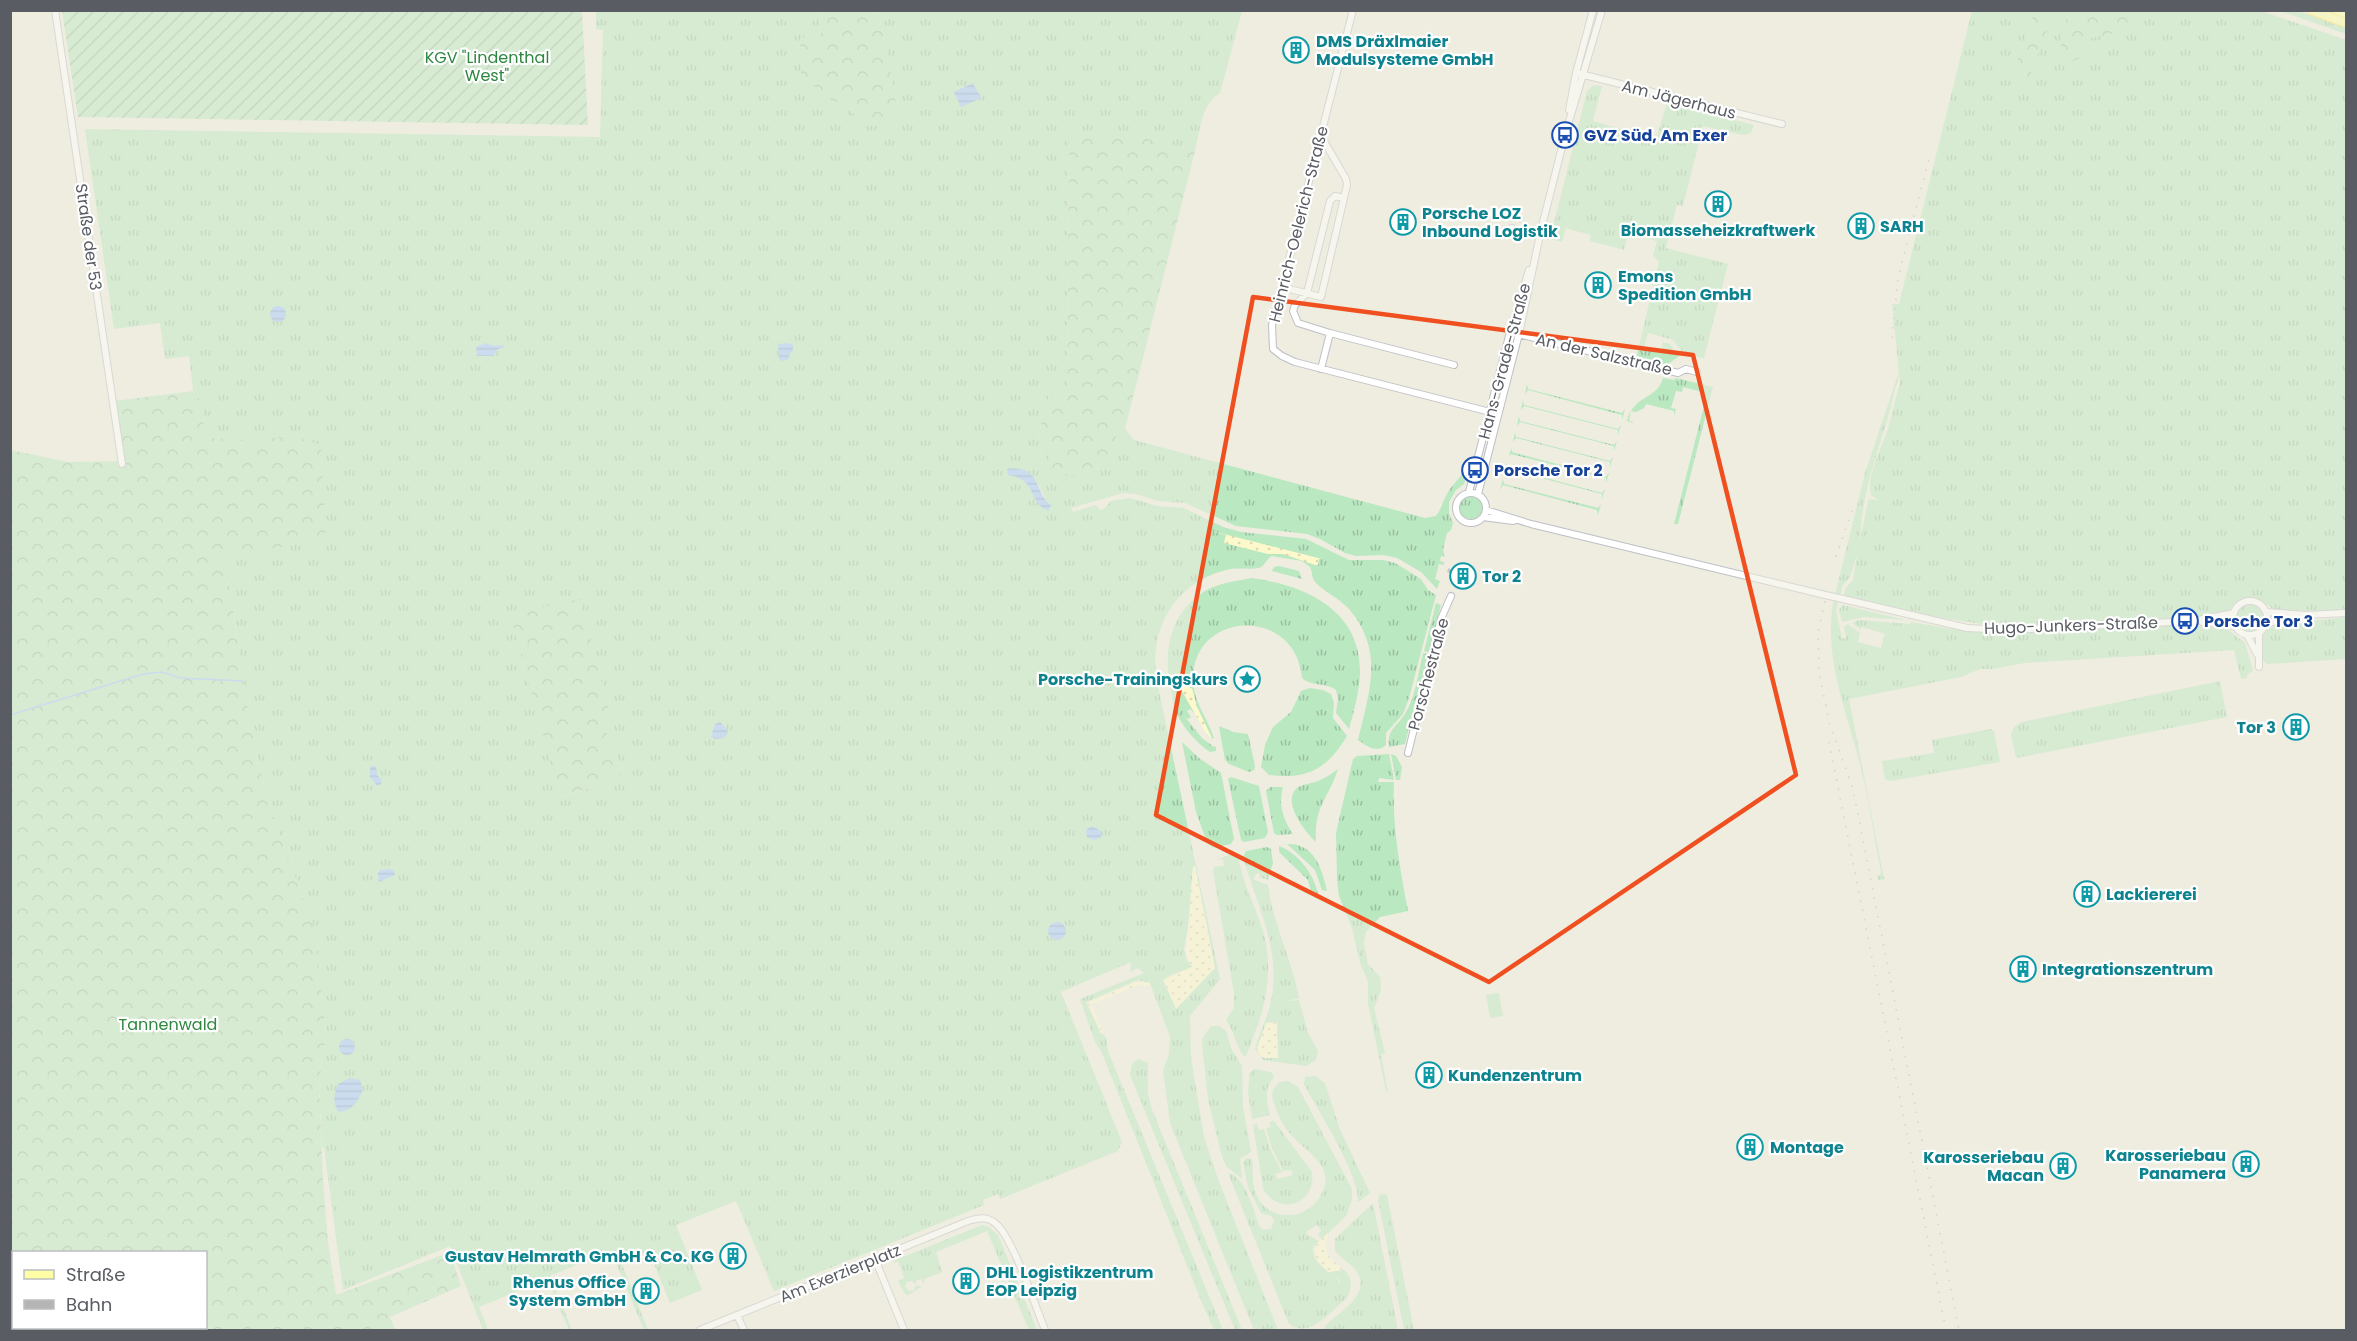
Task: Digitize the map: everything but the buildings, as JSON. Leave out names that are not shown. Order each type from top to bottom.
[{"type":"main road","points":[[2311,10],[2346,23]]},
{"type":"main road","points":[[2337,10],[2346,14]]},
{"type":"street","name":"Straße der 53","points":[[55,10],[122,465]]},
{"type":"street","name":"Heinrich-Oelerich-Straße","points":[[1353,10],[1272,325],[1273,349],[1282,357],[1321,369],[1498,414]]},
{"type":"street","name":"Hans-Grade-Straße","points":[[1565,135],[1576,73],[1593,10]]},
{"type":"street","name":"Hans-Grade-Straße","points":[[1478,494],[1565,135],[1602,10]]},
{"type":"street","name":"Am Jägerhaus","points":[[1576,73],[1782,124]]},
{"type":"street","points":[[1282,287],[1321,297],[1344,198],[1346,179],[1321,136]]},
{"type":"street","points":[[1344,198],[1335,196],[1330,201],[1307,293],[1295,305],[1295,319],[1302,325],[1454,365]]},
{"type":"street","points":[[1497,236],[1512,228]]},
{"type":"street","name":"Hans-Grade-Straße","points":[[1469,492],[1510,332],[1541,230]]},
{"type":"street","name":"An der Salzstraße","points":[[1510,332],[1678,373],[1686,369],[1697,372]]},
{"type":"street","points":[[1321,369],[1330,333]]},
{"type":"street","points":[[1469,492],[1478,494],[1485,500],[1486,510],[1484,517],[1470,523],[1458,515],[1457,501],[1469,492]]},
{"type":"street","points":[[1486,510],[1531,524]]},
{"type":"street","points":[[1484,517],[1531,524]]},
{"type":"street","name":"Hugo-Junkers-Straße","points":[[1531,524],[1967,628],[2008,630],[2193,621],[2234,613],[2240,604],[2250,601],[2260,604],[2267,612],[2306,615]]},
{"type":"street","name":"Porschestraße","points":[[1408,753],[1441,619],[1450,596]]},
{"type":"street","points":[[2259,667],[2259,634],[2267,623],[2267,612]]},
{"type":"street","name":"Hugo-Junkers-Straße","points":[[2267,623],[2306,615],[2346,612]]},
{"type":"street","points":[[2234,613],[2235,626],[2247,635],[2258,654]]},
{"type":"street","name":"Hugo-Junkers-Straße","points":[[2193,621],[2235,626]]},
{"type":"street","points":[[2247,635],[2259,634]]},
{"type":"street","name":"Am Exerzierplatz","points":[[700,1330],[968,1221],[981,1218],[994,1222],[1006,1236],[1045,1330]]},
{"type":"street","points":[[875,1259],[904,1330]]},
{"type":"street","points":[[737,1315],[744,1330]]},
{"type":"highlighted area","points":[[1253,297],[1693,355],[1796,775],[1489,982],[1156,815]]},
{"type":"green space","points":[[596,10],[820,11],[821,34],[898,112],[879,11],[1242,11],[1220,93],[1205,111],[1195,151],[1160,141],[1139,138],[1069,138],[1067,393],[1049,396],[1038,436],[1086,470],[1110,461],[1117,434],[1125,429],[1134,440],[1425,518],[1436,516],[1448,492],[1462,474],[1467,463],[1470,464],[1464,484],[1456,490],[1449,502],[1449,513],[1453,523],[1451,530],[1447,533],[1443,550],[1445,557],[1441,556],[1440,561],[1444,562],[1444,565],[1439,564],[1435,579],[1440,581],[1437,589],[1421,572],[1397,558],[1383,555],[1356,556],[1307,534],[1236,526],[1185,503],[1158,501],[1136,494],[1123,493],[1071,508],[1073,512],[1096,505],[1100,510],[1111,501],[1130,498],[1157,506],[1184,508],[1223,527],[1241,532],[1306,539],[1349,560],[1383,560],[1395,563],[1421,579],[1428,590],[1436,595],[1409,698],[1403,714],[1386,733],[1386,745],[1379,749],[1365,745],[1358,740],[1371,672],[1371,656],[1367,640],[1349,609],[1316,583],[1310,567],[1302,561],[1272,556],[1259,568],[1226,570],[1212,574],[1178,598],[1163,621],[1159,635],[1155,656],[1156,677],[1220,979],[1190,1016],[1191,1058],[1204,1137],[1218,1179],[1278,1330],[1254,1330],[1170,1123],[1163,1070],[1169,1054],[1170,1037],[1150,983],[1138,980],[1086,1002],[1101,1033],[1106,1037],[1108,1051],[1223,1330],[1214,1330],[1102,1053],[1095,1042],[1080,999],[1144,973],[1138,968],[1130,972],[1131,962],[1061,992],[1122,1142],[1118,1151],[1000,1199],[998,1194],[983,1200],[984,1205],[774,1291],[736,1201],[676,1225],[702,1290],[670,1303],[649,1251],[621,1262],[648,1330],[644,1330],[611,1251],[550,1276],[572,1330],[569,1330],[547,1279],[479,1307],[488,1330],[483,1330],[450,1246],[343,1290],[324,1148],[322,1147],[319,1083],[326,1037],[314,928],[268,802],[250,723],[225,557],[266,548],[290,435],[249,442],[205,437],[201,399],[194,399],[189,356],[165,359],[160,323],[114,329],[85,129],[600,137],[603,30],[596,29]],"holes":[[[1019,476],[1037,482],[1047,502],[1036,499],[1031,488]],[[610,715],[606,731],[621,774],[608,782],[561,797]],[[1193,866],[1195,866],[1215,968],[1164,978],[1192,967],[1188,961],[1161,971],[1187,961],[1184,949],[1191,911]]]},
{"type":"green space","points":[[2142,10],[2144,12],[2121,32],[2090,38],[2081,58],[2073,61],[2062,48],[2060,37],[2068,11]]},
{"type":"green space","name":"KGV \"Lindenthal West\"","points":[[62,11],[582,11],[588,125],[78,117]]},
{"type":"green space","points":[[820,11],[879,11],[898,112],[873,127],[801,77],[800,38],[821,34]]},
{"type":"green space","points":[[1972,11],[2261,11],[2346,40],[2346,610],[2276,611],[2260,600],[2247,598],[2225,613],[2224,611],[2194,617],[2010,626],[1967,622],[1926,615],[1844,595],[1845,589],[1853,580],[1857,555],[1850,577],[1843,585],[1836,610],[1842,638],[1846,639],[1844,627],[1848,624],[1860,633],[1858,642],[1881,648],[1885,634],[1862,627],[1861,630],[1852,623],[1858,620],[1910,624],[1911,622],[1957,630],[1994,633],[2188,625],[2227,629],[2245,643],[2253,671],[2247,675],[2247,678],[2241,679],[2234,650],[2025,663],[1980,669],[1961,677],[1849,699],[1884,879],[1878,880],[1877,875],[1880,876],[1881,872],[1860,764],[1838,684],[1831,644],[1831,624],[1833,603],[1865,473],[1899,372],[1892,304],[1899,304]],"holes":[[[1899,375],[1900,383],[1871,481],[1871,495],[1879,500],[1869,499],[1868,501],[1860,541],[1869,482]]]},
{"type":"green space","points":[[2035,11],[2054,11],[2027,84],[2011,77]]},
{"type":"green space","points":[[2280,11],[2298,11],[2346,27],[2346,34]]},
{"type":"green space","points":[[1593,85],[1602,86],[1593,121],[1656,139],[1667,103],[1754,125],[1751,133],[1743,135],[1703,126],[1683,206],[1677,205],[1666,248],[1728,264],[1704,358],[1684,354],[1673,340],[1648,333],[1644,347],[1661,352],[1663,342],[1670,344],[1679,356],[1667,365],[1641,359],[1637,355],[1659,261],[1653,256],[1657,241],[1628,234],[1624,250],[1590,241],[1591,235],[1566,228],[1562,242],[1550,239],[1587,91]]},
{"type":"green space","points":[[1069,137],[1139,138],[1160,141],[1195,151],[1125,429],[1117,434],[1110,461],[1087,470],[1088,477],[1072,477],[1046,465],[1049,456],[1038,436],[1049,396],[1067,393]]},
{"type":"green space","points":[[1663,378],[1674,380],[1676,378],[1713,387],[1678,524],[1674,524],[1706,398],[1702,397],[1703,392],[1683,387],[1682,392],[1676,391],[1671,408],[1676,409],[1674,416],[1674,411],[1646,404],[1644,408],[1636,412],[1631,411],[1640,401],[1656,390]]},
{"type":"green space","points":[[1527,384],[1528,389],[1622,413],[1625,409],[1622,420],[1622,415],[1528,390],[1525,394]]},
{"type":"green space","name":"Tannenwald","points":[[193,391],[194,399],[201,398],[205,437],[249,442],[290,435],[321,445],[326,539],[225,557],[250,723],[268,802],[314,928],[326,1037],[319,1083],[323,1180],[328,1242],[336,1295],[445,1254],[452,1259],[461,1286],[390,1317],[395,1330],[11,1330],[11,450],[68,462],[123,461],[114,401]]},
{"type":"green space","points":[[1523,400],[1524,405],[1618,429],[1621,425],[1618,435],[1618,430],[1524,406],[1521,410]]},
{"type":"green space","points":[[1519,416],[1520,421],[1614,445],[1617,441],[1614,451],[1614,446],[1520,422],[1517,426]]},
{"type":"green space","points":[[1515,432],[1516,437],[1610,461],[1613,457],[1610,467],[1610,462],[1516,438],[1513,442]]},
{"type":"green space","points":[[1511,448],[1512,452],[1606,477],[1609,473],[1606,483],[1606,478],[1511,454],[1509,458]]},
{"type":"green space","points":[[1507,463],[1508,468],[1602,493],[1605,489],[1602,499],[1602,494],[1507,469],[1504,474]]},
{"type":"green space","points":[[1503,479],[1504,484],[1598,508],[1601,504],[1598,515],[1597,510],[1503,485],[1500,490]]},
{"type":"green space","points":[[1471,495],[1479,499],[1483,507],[1479,515],[1471,519],[1463,515],[1459,507],[1463,499]]},
{"type":"green space","points":[[1274,567],[1299,571],[1302,579],[1272,571]]},
{"type":"green space","points":[[1251,578],[1291,587],[1310,595],[1341,617],[1351,633],[1358,652],[1360,674],[1349,729],[1336,713],[1338,699],[1336,690],[1310,683],[1302,678],[1295,654],[1282,638],[1264,628],[1244,626],[1225,630],[1208,641],[1197,658],[1194,689],[1214,738],[1212,739],[1197,707],[1191,685],[1182,691],[1195,714],[1190,709],[1187,711],[1191,717],[1188,719],[1185,717],[1202,738],[1214,747],[1216,746],[1216,751],[1210,752],[1183,725],[1175,709],[1169,678],[1168,652],[1174,627],[1188,605],[1205,591]]},
{"type":"green space","points":[[580,599],[610,715],[606,731],[621,774],[608,782],[560,797],[510,614]]},
{"type":"green space","points":[[1436,603],[1441,605],[1429,652],[1424,651]]},
{"type":"green space","points":[[1842,605],[1906,620],[1864,617],[1842,622],[1839,610]]},
{"type":"green space","points":[[2250,605],[2259,609],[2263,618],[2259,627],[2250,631],[2241,627],[2237,618],[2241,609]]},
{"type":"green space","points":[[2346,617],[2346,659],[2267,664],[2262,659],[2262,636],[2272,625]]},
{"type":"green space","points":[[1423,653],[1428,654],[1405,744],[1389,747],[1389,737],[1412,700]]},
{"type":"green space","points":[[2220,681],[2227,717],[2016,758],[2011,735],[2014,727],[2022,722]]},
{"type":"green space","points":[[1310,688],[1331,694],[1334,703],[1333,718],[1347,736],[1332,756],[1316,769],[1295,776],[1269,775],[1261,767],[1265,745],[1273,727],[1291,712],[1301,691]]},
{"type":"green space","points":[[1219,726],[1233,732],[1248,734],[1254,770],[1249,772],[1225,760]]},
{"type":"green space","points":[[1991,729],[1994,731],[2000,762],[1891,781],[1885,779],[1882,761],[1934,753],[1932,740]]},
{"type":"green space","points":[[1182,742],[1199,758],[1221,773],[1234,839],[1231,844],[1213,848],[1208,845],[1196,812]]},
{"type":"green space","points":[[1389,754],[1394,780],[1379,778],[1378,782],[1394,782],[1395,831],[1408,911],[1380,917],[1366,932],[1364,943],[1368,964],[1380,977],[1381,990],[1374,1008],[1385,1053],[1381,1054],[1388,1093],[1368,1004],[1368,981],[1361,966],[1352,928],[1339,896],[1336,833],[1353,759],[1357,756]]},
{"type":"green space","points":[[1391,754],[1396,756],[1402,767],[1400,780],[1396,780]]},
{"type":"green space","points":[[1338,769],[1319,811],[1316,842],[1297,817],[1292,795],[1298,787],[1321,780]]},
{"type":"green space","points":[[1231,777],[1259,786],[1268,832],[1265,838],[1244,842],[1241,840],[1228,779]]},
{"type":"green space","points":[[1270,787],[1283,787],[1282,812],[1293,834],[1277,835],[1274,833],[1266,791]]},
{"type":"green space","points":[[1287,844],[1296,845],[1310,852],[1319,866],[1327,891],[1322,890],[1315,870]]},
{"type":"green space","points":[[1279,846],[1293,854],[1304,865],[1313,879],[1318,894],[1312,895],[1308,880],[1279,852]]},
{"type":"green space","points":[[1267,847],[1271,849],[1273,863],[1268,880],[1259,877],[1260,874],[1257,873],[1253,879],[1268,885],[1270,900],[1299,998],[1288,1001],[1299,1000],[1308,1033],[1318,1051],[1316,1060],[1306,1066],[1263,1060],[1255,1049],[1272,996],[1273,959],[1265,925],[1243,857],[1246,851]]},
{"type":"green space","points":[[1232,854],[1238,856],[1264,935],[1268,961],[1267,988],[1261,1014],[1245,1057],[1226,1020],[1234,1008],[1234,993],[1213,871],[1214,867],[1224,866],[1223,859],[1216,860]]},
{"type":"green space","points":[[1499,993],[1503,1016],[1490,1018],[1486,995]]},
{"type":"green space","points":[[1211,1026],[1219,1026],[1226,1031],[1232,1050],[1242,1066],[1243,1106],[1251,1152],[1240,1159],[1242,1179],[1226,1166],[1208,1099],[1202,1044],[1203,1037]]},
{"type":"green space","points":[[1138,1059],[1148,1063],[1148,1093],[1151,1107],[1242,1330],[1235,1330],[1130,1075],[1132,1064]]},
{"type":"green space","points":[[1255,1069],[1271,1072],[1274,1077],[1267,1091],[1270,1115],[1252,1119],[1248,1092],[1250,1072]]},
{"type":"green space","points":[[1315,1076],[1325,1083],[1339,1127],[1370,1193],[1360,1201],[1358,1201],[1352,1175],[1337,1142],[1304,1084],[1305,1077]]},
{"type":"green space","points":[[1288,1081],[1298,1087],[1352,1189],[1352,1200],[1346,1216],[1322,1239],[1318,1235],[1321,1230],[1317,1225],[1306,1234],[1319,1241],[1314,1248],[1313,1244],[1313,1253],[1320,1265],[1328,1272],[1344,1270],[1347,1273],[1351,1283],[1349,1294],[1320,1322],[1304,1328],[1297,1328],[1289,1324],[1228,1173],[1240,1181],[1252,1204],[1259,1226],[1263,1230],[1271,1229],[1274,1220],[1271,1216],[1261,1213],[1248,1187],[1243,1163],[1246,1158],[1252,1159],[1255,1191],[1259,1200],[1274,1212],[1283,1215],[1301,1213],[1317,1201],[1323,1189],[1324,1171],[1313,1155],[1287,1131],[1273,1099],[1274,1088],[1280,1082]]},
{"type":"green space","points":[[1274,1121],[1312,1172],[1312,1183],[1308,1192],[1295,1203],[1277,1202],[1269,1197],[1263,1188],[1253,1125],[1257,1124],[1259,1130],[1264,1129],[1270,1149],[1282,1172],[1275,1174],[1277,1179],[1293,1175],[1291,1170],[1283,1171],[1272,1148],[1266,1128],[1271,1127],[1269,1122]]},
{"type":"green space","points":[[1380,1194],[1387,1195],[1414,1330],[1404,1330],[1378,1200]]},
{"type":"green space","points":[[1373,1203],[1398,1330],[1324,1330],[1326,1325],[1354,1300],[1361,1284],[1353,1267],[1335,1251],[1335,1239]]},
{"type":"green space","points":[[982,1225],[989,1227],[998,1235],[1037,1330],[1029,1330],[987,1231],[936,1252],[942,1272],[924,1279],[924,1285],[921,1279],[916,1281],[916,1285],[912,1281],[907,1282],[905,1286],[909,1291],[914,1290],[916,1286],[922,1286],[909,1295],[905,1294],[898,1281],[904,1278],[898,1261],[894,1263],[893,1261]]},
{"type":"sand","points":[[1196,527],[1322,559],[1319,559],[1318,565],[1315,565],[1283,554],[1268,554],[1224,543],[1226,535]]},
{"type":"sand","points":[[1191,685],[1197,707],[1212,738],[1206,733],[1180,687]]},
{"type":"sand","points":[[1193,866],[1195,866],[1215,968],[1176,1009],[1163,980],[1192,967],[1186,953]]},
{"type":"sand","points":[[1138,981],[1150,983],[1150,986],[1139,985],[1091,1004],[1103,1033],[1101,1034],[1088,1003]]},
{"type":"sand","points":[[1277,1022],[1278,1058],[1264,1058],[1259,1055],[1257,1048],[1266,1023]]},
{"type":"sand","points":[[1329,1232],[1326,1251],[1343,1270],[1328,1272],[1316,1259],[1315,1245]]},
{"type":"water","points":[[973,83],[981,98],[961,107],[954,92]]},
{"type":"water","points":[[278,306],[284,308],[286,314],[284,320],[278,322],[272,320],[270,314],[272,308]]},
{"type":"water","points":[[486,343],[505,347],[498,349],[493,356],[477,356],[476,347]]},
{"type":"water","points":[[778,344],[793,345],[793,350],[789,359],[782,361],[779,359]]},
{"type":"water","points":[[1007,469],[1027,471],[1032,475],[1045,500],[1051,505],[1048,511],[1037,502],[1024,481],[1008,475]]},
{"type":"water","points":[[720,722],[728,733],[724,738],[715,739],[711,737],[715,724]]},
{"type":"water","points":[[376,766],[377,775],[382,780],[377,786],[370,777],[370,767]]},
{"type":"water","points":[[1092,826],[1101,831],[1101,837],[1094,840],[1087,837],[1086,830]]},
{"type":"water","points":[[380,870],[394,871],[395,875],[379,882]]},
{"type":"water","points":[[1057,922],[1063,925],[1066,931],[1063,937],[1057,940],[1051,937],[1048,931],[1051,925]]},
{"type":"water","points":[[344,1039],[350,1039],[355,1047],[353,1053],[344,1055],[339,1050],[339,1044]]},
{"type":"water","points":[[350,1078],[360,1080],[363,1090],[354,1105],[339,1112],[335,1102],[338,1084]]},
{"type":"waterway","points":[[10,715],[143,674],[162,672],[180,678],[242,681]]},
{"type":"tunnel","points":[[1450,573],[1451,569]]},
{"type":"tunnel","points":[[1465,577],[1466,573]]},
{"type":"railway","points":[[1892,338],[1898,278],[1929,159]]},
{"type":"railway","points":[[1836,557],[1854,505]]},
{"type":"railway","points":[[1827,592],[1818,632],[1819,671],[1829,722],[1853,789],[1959,1330]]},
{"type":"railway","points":[[1829,742],[1946,1330]]},
{"type":"place","name":"DMS Dräxlmaier Modulsysteme GmbH","points":[[1296,50]]},
{"type":"place","name":"GVZ Süd, Am Exer","points":[[1565,135]]},
{"type":"place","name":"Biomasseheizkraftwerk","points":[[1718,204]]},
{"type":"place","name":"Porsche LOZ Inbound Logistik","points":[[1403,222]]},
{"type":"place","name":"SARH","points":[[1861,226]]},
{"type":"place","name":"Emons Spedition GmbH","points":[[1598,285]]},
{"type":"place","name":"Porsche Tor 2","points":[[1475,470]]},
{"type":"place","name":"Tor 2","points":[[1463,576]]},
{"type":"place","name":"Porsche Tor 3","points":[[2185,621]]},
{"type":"place","name":"Porsche-Trainingskurs","points":[[1247,679]]},
{"type":"place","name":"Tor 3","points":[[2296,727]]},
{"type":"place","name":"Lackiererei","points":[[2087,894]]},
{"type":"place","name":"Integrationszentrum","points":[[2023,969]]},
{"type":"place","name":"Kundenzentrum","points":[[1429,1075]]},
{"type":"place","name":"Montage","points":[[1750,1147]]},
{"type":"place","name":"Karosseriebau Panamera","points":[[2246,1164]]},
{"type":"place","name":"Karosseriebau Macan","points":[[2063,1166]]},
{"type":"place","name":"Gustav Helmrath GmbH & Co. KG","points":[[733,1256]]},
{"type":"place","name":"DHL Logistikzentrum EOP Leipzig","points":[[966,1281]]},
{"type":"place","name":"Rhenus Office System GmbH","points":[[646,1291]]}]
